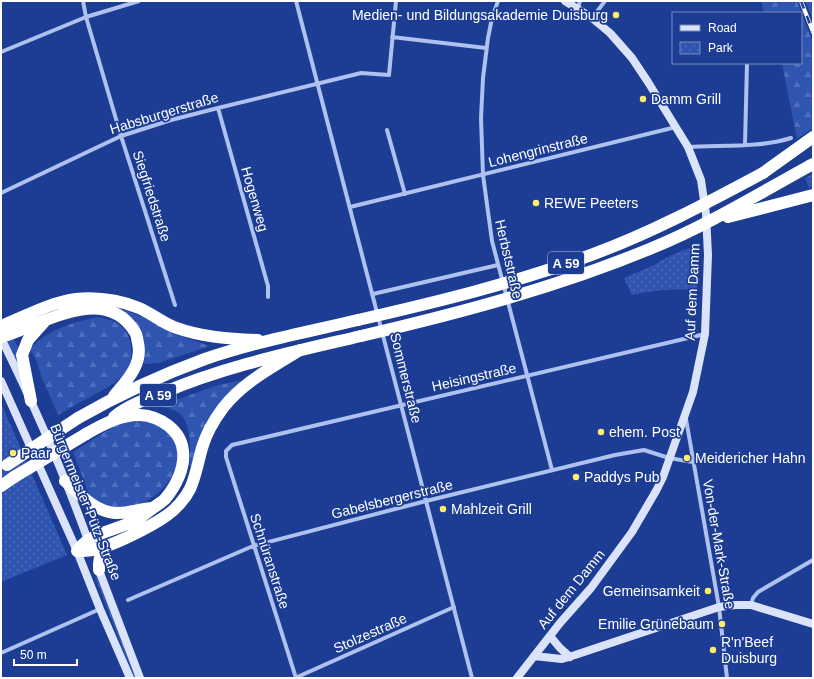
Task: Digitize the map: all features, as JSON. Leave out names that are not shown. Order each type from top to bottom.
[{"type":"highway","points":[[763,173],[813,137]]},
{"type":"highway","name":"A 59","points":[[1,469],[78,418],[112,399],[172,372],[206,359],[273,340],[486,289],[592,254],[698,208],[813,146]]},
{"type":"highway","name":"A 59","points":[[1,486],[108,422],[124,410],[197,379],[252,361],[490,304],[604,268],[653,248],[704,224],[813,164]]},
{"type":"highway","points":[[704,224],[785,201],[813,195]]},
{"type":"highway","points":[[1,326],[55,304],[74,299],[106,299],[138,308],[173,326],[199,335],[219,338],[273,340]]},
{"type":"highway","points":[[1,338],[74,310],[100,309],[113,312],[129,324],[136,334],[140,349],[138,362],[133,373],[112,399]]},
{"type":"highway","points":[[31,401],[22,355],[28,340],[48,319]]},
{"type":"highway","points":[[99,570],[100,554],[107,546],[148,527],[167,516],[179,504],[189,490],[196,474],[202,447],[212,424],[236,394],[249,383],[300,350]]},
{"type":"highway","points":[[77,551],[135,521],[164,500],[173,488],[182,467],[183,451],[176,434],[164,422],[152,416],[139,415],[108,422]]},
{"type":"highway","points":[[65,482],[90,504],[107,511],[116,513],[153,508]]},
{"type":"highway","points":[[90,545],[107,546]]},
{"type":"street","name":"Siegfriedstraße","points":[[83,1],[86,17],[121,136],[175,305]]},
{"type":"street","points":[[1,52],[86,17],[140,1]]},
{"type":"street","name":"Sommerstraße","points":[[296,1],[472,678]]},
{"type":"street","points":[[318,84],[361,73],[389,75],[396,1]]},
{"type":"street","name":"Herbststraße","points":[[498,1],[492,18],[486,48],[481,118],[483,175],[492,241],[552,470]]},
{"type":"street","name":"Auf dem Damm","points":[[518,678],[550,636],[591,588],[632,532],[656,491],[693,392],[705,334],[708,255],[706,214],[701,180],[688,147],[677,127],[632,58],[610,33],[579,5],[565,1]]},
{"type":"street","points":[[592,18],[605,1]]},
{"type":"street","points":[[392,37],[486,48]]},
{"type":"street","points":[[745,145],[747,64]]},
{"type":"street","name":"Habsburgerstraße","points":[[1,193],[121,136],[171,120],[318,84]]},
{"type":"street","name":"Hogenweg","points":[[218,108],[268,286],[268,297]]},
{"type":"street","name":"Lohengrinstraße","points":[[350,207],[677,127]]},
{"type":"street","points":[[387,130],[405,194]]},
{"type":"street","points":[[688,147],[745,145],[776,142],[792,138]]},
{"type":"street","points":[[373,294],[498,265]]},
{"type":"street","name":"Heisingstraße","points":[[226,450],[232,445],[705,334]]},
{"type":"street","name":"Bürgermeister-Pütz-Straße","points":[[1,338],[31,401],[65,482],[140,678]]},
{"type":"street","name":"Bürgermeister-Pütz-Straße","points":[[1,380],[77,551],[130,678]]},
{"type":"street","name":"Von-der-Mark-Straße","points":[[685,415],[720,608],[726,678]]},
{"type":"street","name":"Schnüranstraße","points":[[226,450],[226,457],[295,678]]},
{"type":"street","name":"Gabelsbergerstraße","points":[[128,600],[253,546],[552,470],[615,455],[644,450],[669,458],[693,462]]},
{"type":"street","points":[[751,605],[753,598],[758,592],[813,560]]},
{"type":"street","points":[[534,656],[562,659],[570,657],[720,608],[735,605],[751,605],[813,624]]},
{"type":"street","name":"Stolzestraße","points":[[295,678],[454,607]]},
{"type":"street","points":[[1,653],[100,609]]},
{"type":"street","points":[[550,636],[570,657]]},
{"type":"green space","points":[[762,1],[797,1],[801,12],[764,12],[762,7]]},
{"type":"green space","points":[[805,1],[813,1],[813,20]]},
{"type":"green space","points":[[802,14],[813,43],[813,128],[797,139],[782,64],[802,64]]},
{"type":"green space","points":[[813,174],[813,187],[809,188],[805,178]]},
{"type":"green space","points":[[697,247],[697,290],[664,290],[632,295],[624,278],[679,252]]},
{"type":"green space","points":[[121,309],[146,318],[183,337],[210,346],[158,363],[144,364],[144,348],[140,333],[137,326]]},
{"type":"green space","points":[[98,317],[117,323],[124,329],[129,338],[131,360],[122,376],[114,383],[58,415],[42,378],[35,357],[30,350],[43,337],[51,332],[70,324]]},
{"type":"green space","points":[[13,338],[18,347],[15,358],[7,341]]},
{"type":"green space","points":[[242,380],[231,391],[192,466],[189,466],[190,440],[185,421],[178,412],[162,407],[162,405],[215,386]]},
{"type":"green space","points":[[1,403],[67,555],[1,582]]},
{"type":"green space","points":[[149,419],[169,433],[178,448],[178,462],[170,480],[155,496],[136,506],[116,508],[103,504],[90,497],[73,452],[117,424],[129,420]]},
{"type":"green space","points":[[97,576],[136,678],[134,678],[95,577]]},
{"type":"railway","points":[[801,1],[813,32]]},
{"type":"place","name":"Medien- und Bildungsakademie Duisburg","points":[[616,15]]},
{"type":"place","name":"Damm Grill","points":[[643,99]]},
{"type":"place","name":"REWE Peeters","points":[[536,203]]},
{"type":"place","name":"ehem. Post","points":[[601,432]]},
{"type":"place","name":"Paar","points":[[13,453]]},
{"type":"place","name":"Meidericher Hahn","points":[[687,458]]},
{"type":"place","name":"Paddys Pub","points":[[576,477]]},
{"type":"place","name":"Mahlzeit Grill","points":[[443,509]]},
{"type":"place","name":"Gemeinsamkeit","points":[[708,591]]},
{"type":"place","name":"Emilie Grünebaum","points":[[722,624]]},
{"type":"place","name":"R'n'Beef Duisburg","points":[[713,650]]}]
